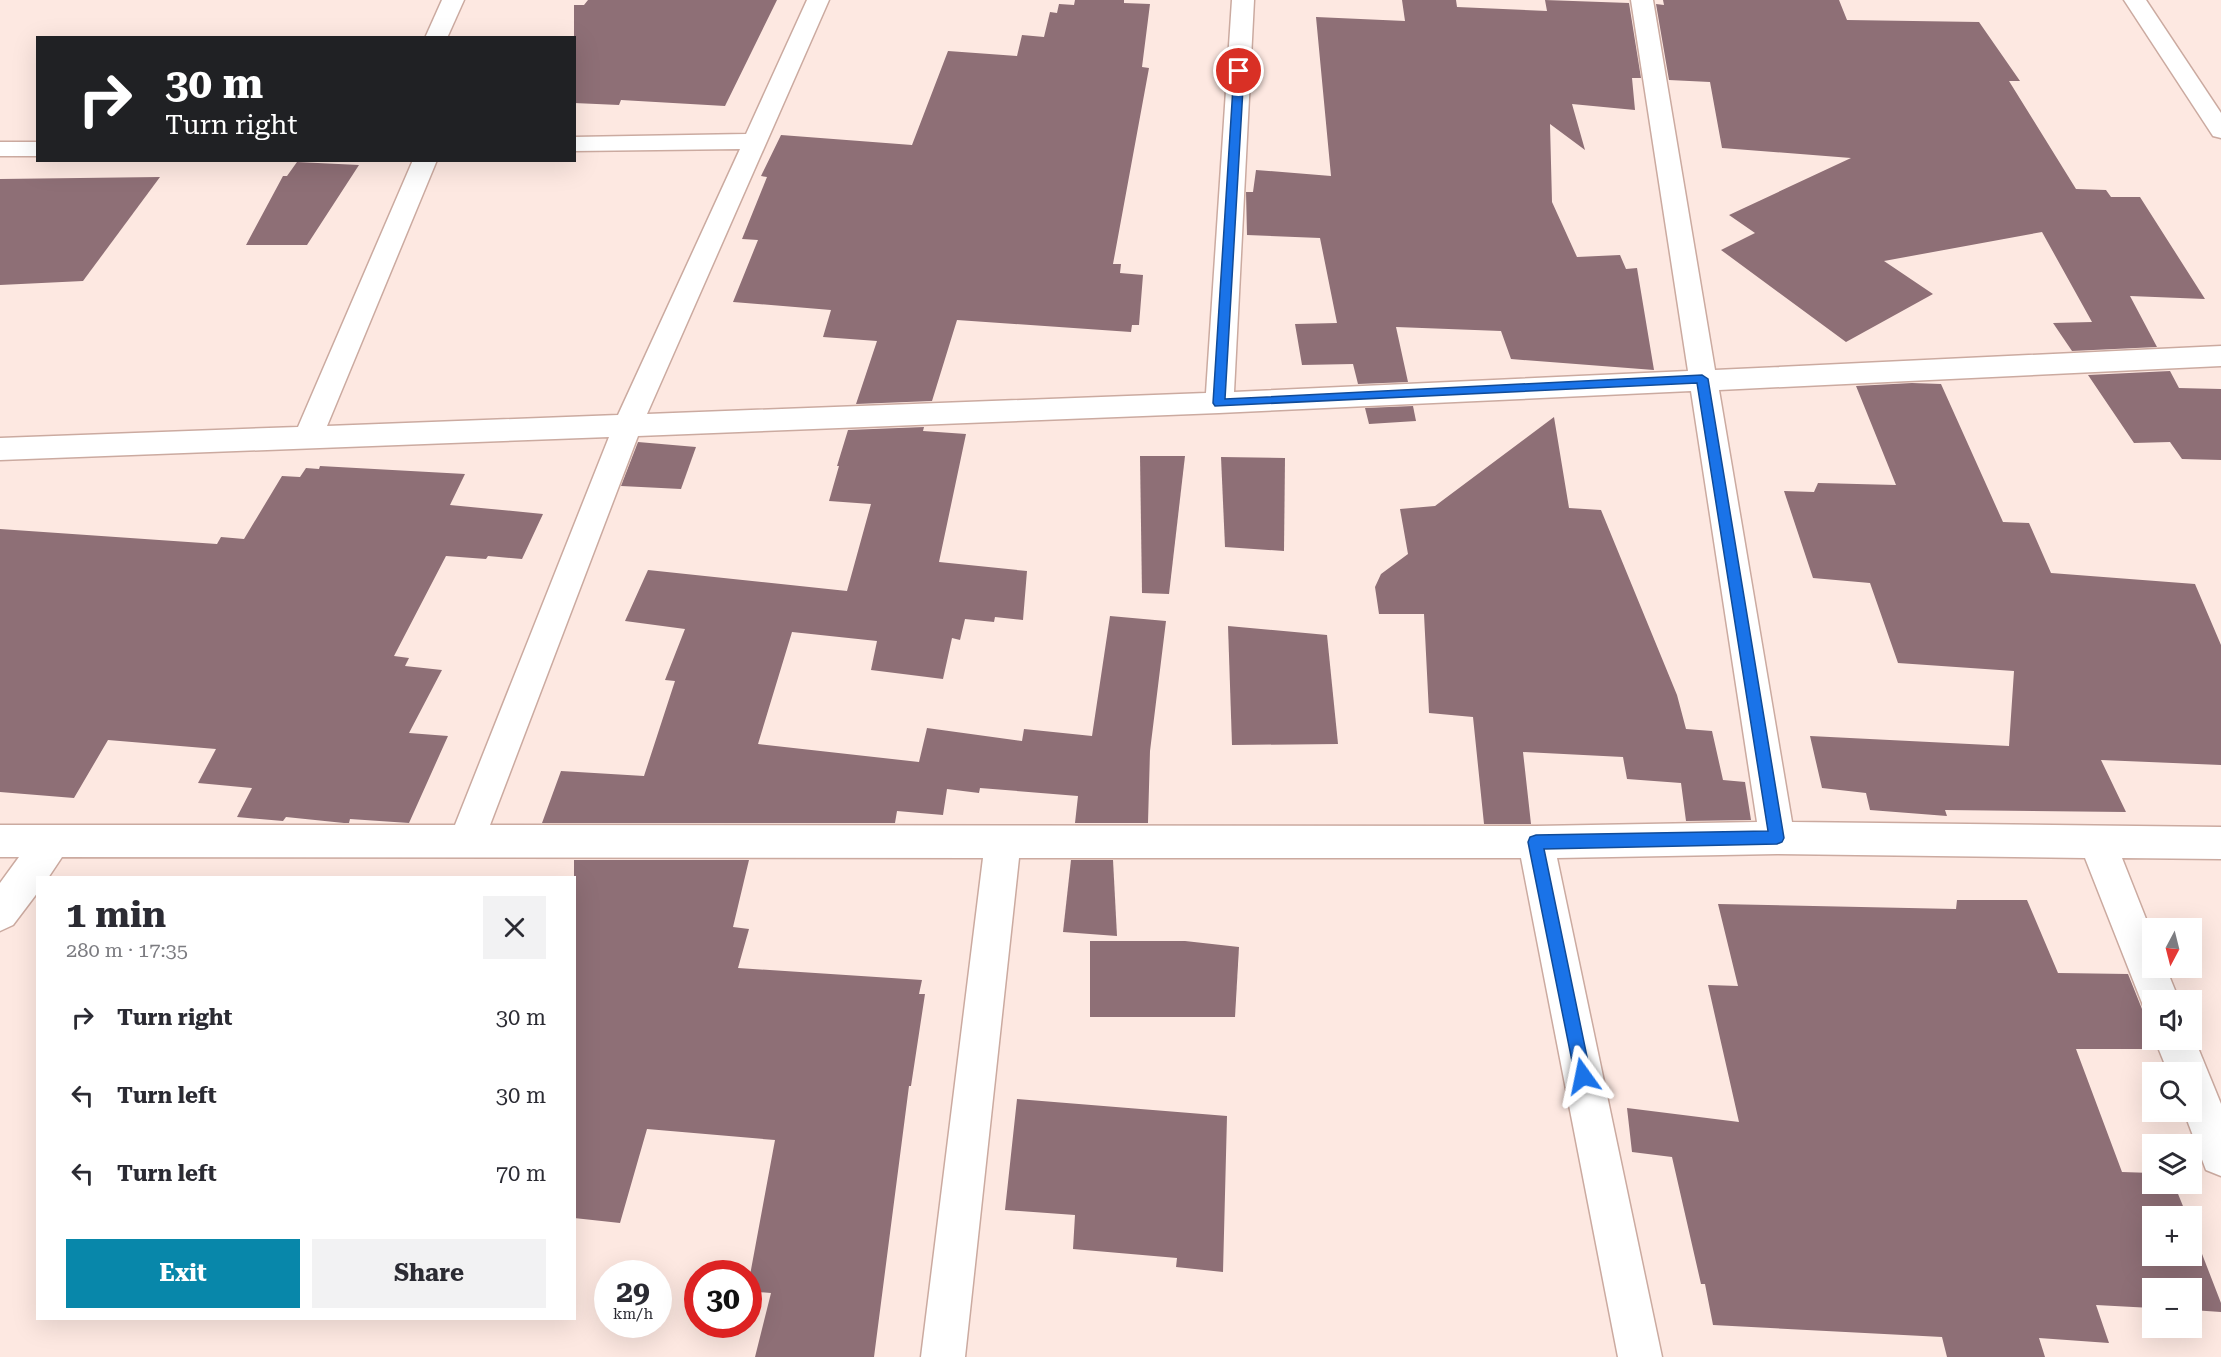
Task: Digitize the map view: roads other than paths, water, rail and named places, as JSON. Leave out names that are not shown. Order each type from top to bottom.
[{"type":"street","points":[[437,36],[453,0]]},
{"type":"street","points":[[466,842],[627,428],[818,0]]},
{"type":"street","points":[[1219,403],[1244,0]]},
{"type":"street","points":[[1642,0],[1777,838]]},
{"type":"street","points":[[2135,0],[2221,130]]},
{"type":"street","points":[[576,144],[755,141]]},
{"type":"street","points":[[0,149],[36,149]]},
{"type":"street","points":[[308,436],[424,162]]},
{"type":"street","points":[[0,449],[308,436],[627,428],[2221,356]]},
{"type":"street","points":[[0,841],[1536,842],[1777,838],[2221,843]]},
{"type":"street","points":[[0,913],[53,841]]},
{"type":"street","points":[[943,1357],[1003,842]]},
{"type":"street","points":[[1536,842],[1640,1357]]},
{"type":"street","points":[[2097,842],[2156,990]]},
{"type":"street","points":[[2202,1107],[2221,1155]]}]
